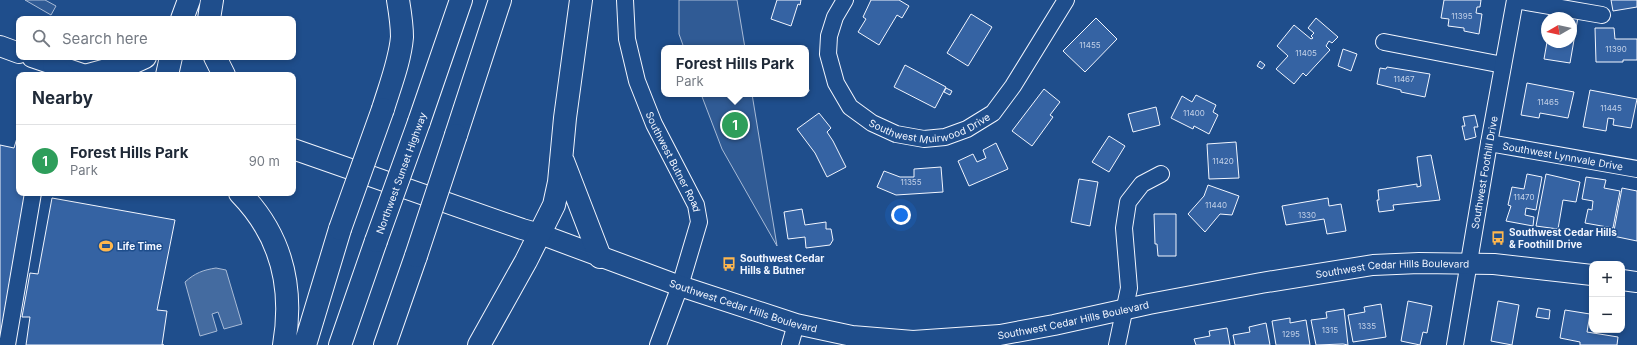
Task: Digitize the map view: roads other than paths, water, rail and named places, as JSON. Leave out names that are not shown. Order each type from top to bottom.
[{"type":"highway","points":[[209,16],[212,0]]},
{"type":"highway","points":[[306,345],[340,229],[383,109],[397,61],[402,37],[401,13],[398,0]]},
{"type":"highway","name":"Northwest Sunset Highway","points":[[340,345],[461,0]]},
{"type":"highway","points":[[385,345],[416,256],[500,0]]},
{"type":"highway","points":[[479,345],[540,234],[554,205],[559,182],[573,52],[581,0]]},
{"type":"highway","points":[[99,72],[138,60]]},
{"type":"highway","points":[[168,72],[170,60]]},
{"type":"highway","points":[[216,60],[222,72]]},
{"type":"highway","points":[[561,156],[600,257]]},
{"type":"highway","points":[[243,196],[262,218],[276,246],[284,272],[288,300],[287,328],[284,345]]},
{"type":"main road","points":[[0,46],[16,51]]},
{"type":"main road","points":[[37,60],[56,72]]},
{"type":"main road","name":"Southwest Cedar Hills Boulevard","points":[[296,150],[540,234],[680,286],[796,324],[852,336],[925,341],[1000,335],[1124,309],[1261,283],[1373,265],[1419,263],[1494,264],[1589,275]]},
{"type":"main road","points":[[1625,280],[1637,282]]},
{"type":"street","name":"Southwest Butner Road","points":[[625,0],[627,39],[632,65],[642,98],[696,205],[699,217],[697,232],[680,286],[658,345]]},
{"type":"street","name":"Southwest Muirwood Drive","points":[[845,0],[835,17],[829,36],[828,54],[836,83],[850,107],[872,124],[896,134],[924,139],[945,137],[967,129],[993,113],[1013,86],[1066,0]]},
{"type":"street","points":[[1515,0],[1602,15]]},
{"type":"street","name":"Southwest Foothill Drive","points":[[1455,345],[1515,0]]},
{"type":"street","points":[[1384,42],[1503,65]]},
{"type":"street","name":"Southwest Lynnvale Drive","points":[[1489,143],[1637,169]]},
{"type":"street","points":[[1117,345],[1129,288],[1124,228],[1128,202],[1142,184],[1161,174]]},
{"type":"street","points":[[7,345],[32,196]]},
{"type":"street","points":[[790,345],[796,324]]},
{"type":"place","name":"Forest Hills Park","points":[[735,125]]},
{"type":"place","name":"Southwest Cedar Hills & Foothill Drive","points":[[1498,238]]},
{"type":"place","name":"Life Time","points":[[106,246]]},
{"type":"place","name":"Southwest Cedar Hills & Butner","points":[[729,264]]}]
